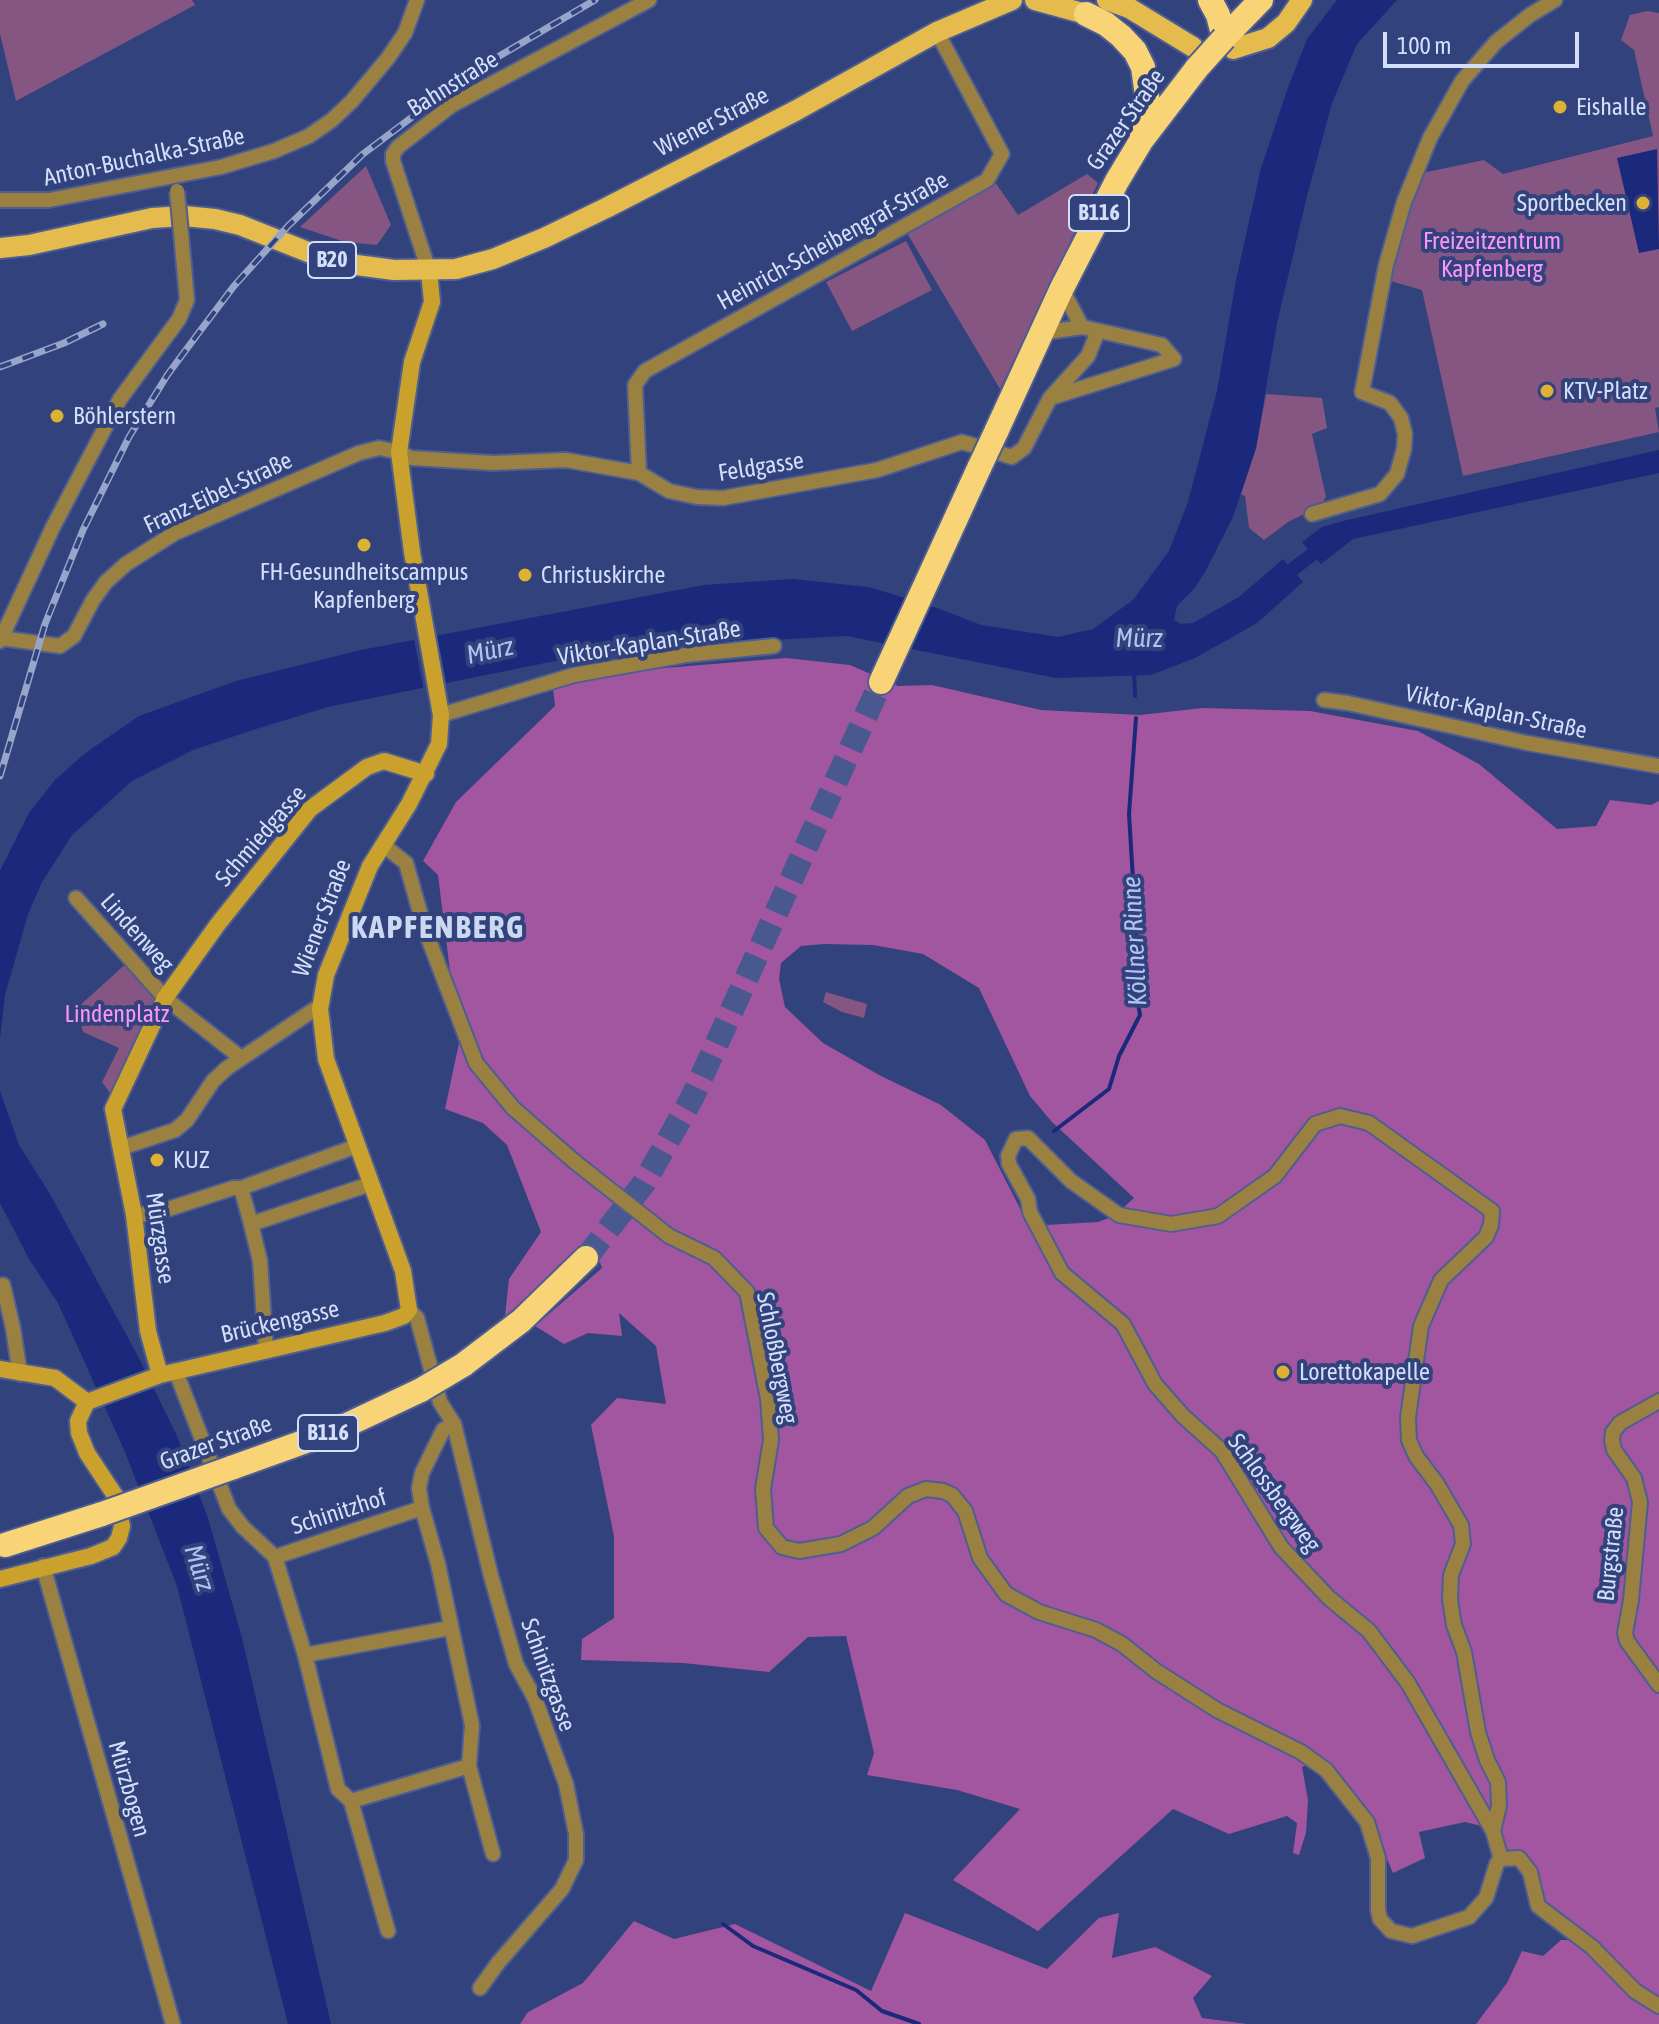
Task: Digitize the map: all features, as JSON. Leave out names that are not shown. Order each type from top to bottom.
[{"type":"highway","points":[[1210,0],[1229,43]]},
{"type":"highway","name":"Grazer Straße","points":[[881,682],[1062,288],[1157,106],[1195,58],[1229,43],[1261,0]]},
{"type":"highway","points":[[1086,14],[1106,24],[1135,51],[1157,106]]},
{"type":"highway","name":"Grazer Straße","points":[[2,1545],[102,1514],[334,1431],[421,1390],[463,1365],[521,1321],[586,1258]]},
{"type":"main road","name":"Wiener Straße","points":[[429,271],[456,269],[493,259],[544,238],[795,111],[937,32],[1012,0]]},
{"type":"main road","points":[[1035,0],[1086,14]]},
{"type":"main road","points":[[1107,0],[1129,8],[1195,58]]},
{"type":"main road","points":[[1229,43],[1268,38],[1286,23],[1302,0]]},
{"type":"main road","name":"B20","points":[[0,248],[29,245],[152,218],[184,216],[240,225],[318,256],[349,264],[373,269],[429,271]]},
{"type":"street","name":"Anton-Buchalka-Straße","points":[[0,200],[49,200],[221,167],[274,151],[309,136],[332,120],[388,58],[405,33],[417,0]]},
{"type":"street","name":"Bahnstraße","points":[[429,271],[393,161],[398,147],[452,105],[649,0]]},
{"type":"street","points":[[1312,514],[1380,494],[1397,474],[1404,449],[1405,434],[1401,418],[1390,403],[1362,392],[1386,265],[1404,202],[1430,138],[1462,81],[1496,42],[1555,0]]},
{"type":"street","name":"Heinrich-Scheibengraf-Straße","points":[[639,473],[635,385],[645,371],[987,180],[1002,154],[937,32]]},
{"type":"street","points":[[1,639],[53,527],[120,399],[179,319],[187,300],[175,176]]},
{"type":"street","name":"Wiener Straße","points":[[409,1310],[403,1271],[326,1059],[320,1009],[326,975],[370,866],[426,774],[439,744],[441,715],[423,625],[399,452],[412,362],[432,302],[429,271]]},
{"type":"street","points":[[1062,288],[1082,327]]},
{"type":"street","points":[[1038,340],[1082,327],[1162,345],[1174,359],[1050,398]]},
{"type":"street","name":"Feldgasse","points":[[399,452],[411,458],[493,463],[566,460],[639,473],[669,491],[723,498],[877,470],[962,442],[1012,457],[1024,448],[1050,398],[1088,356],[1098,331]]},
{"type":"street","name":"Franz-Eibel-Straße","points":[[1,639],[60,646],[74,636],[106,582],[126,564],[175,533],[359,453],[379,448],[399,452]]},
{"type":"street","name":"Viktor-Kaplan-Straße","points":[[441,715],[574,675],[686,655],[774,646]]},
{"type":"street","name":"Viktor-Kaplan-Straße","points":[[1324,700],[1527,743],[1659,766]]},
{"type":"street","name":"Schmiedgasse","points":[[165,998],[218,924],[310,809],[367,767],[384,761],[426,774]]},
{"type":"street","name":"Schloßbergweg","points":[[383,845],[406,863],[425,930],[476,1063],[513,1108],[575,1162],[669,1236],[714,1258],[747,1292],[768,1399],[771,1440],[763,1489],[766,1528],[782,1547],[799,1551],[841,1544],[873,1528],[908,1496],[926,1489],[943,1491],[952,1495],[965,1511],[980,1558],[1006,1594],[1039,1612],[1096,1630],[1122,1644],[1156,1671],[1217,1710],[1301,1752],[1326,1770],[1367,1822],[1378,1858],[1378,1910],[1380,1919],[1391,1931],[1412,1936],[1469,1917],[1486,1898],[1501,1859]]},
{"type":"street","name":"Lindenweg","points":[[76,898],[165,998],[240,1057]]},
{"type":"street","name":"Mürzgasse","points":[[165,998],[113,1109],[134,1215],[148,1331],[229,1509],[275,1557]]},
{"type":"street","points":[[121,1148],[175,1130],[194,1111],[213,1081],[240,1057],[315,1009],[320,1009]]},
{"type":"street","name":"Schlossbergweg","points":[[1493,1831],[1499,1806],[1498,1782],[1478,1732],[1464,1652],[1454,1625],[1450,1600],[1451,1575],[1463,1544],[1461,1525],[1416,1456],[1409,1440],[1408,1417],[1421,1326],[1441,1280],[1486,1237],[1492,1211],[1369,1123],[1340,1116],[1315,1124],[1275,1176],[1218,1216],[1171,1224],[1119,1215],[1071,1181],[1028,1138],[1016,1139],[1008,1156],[1009,1164],[1062,1273],[1123,1324],[1155,1384],[1183,1416],[1222,1451],[1281,1547],[1329,1598],[1369,1631],[1408,1683],[1493,1831],[1501,1859]]},
{"type":"street","points":[[134,1215],[156,1213],[237,1188],[357,1146]]},
{"type":"street","points":[[252,1226],[370,1184]]},
{"type":"street","points":[[237,1188],[252,1226],[260,1261],[266,1350]]},
{"type":"street","points":[[3,1285],[20,1374]]},
{"type":"street","name":"Brückengasse","points":[[168,1373],[385,1323],[404,1316],[409,1310]]},
{"type":"street","name":"Schinitzgasse","points":[[409,1310],[417,1318],[440,1402],[454,1424],[516,1664],[527,1681],[566,1784],[576,1834],[576,1860],[562,1889],[480,1988]]},
{"type":"street","points":[[0,1369],[55,1378],[87,1402]]},
{"type":"street","points":[[0,1579],[113,1547],[122,1526],[116,1497],[87,1453],[78,1421],[87,1402],[168,1373]]},
{"type":"street","name":"Burgstraße","points":[[1659,1401],[1620,1423],[1613,1432],[1612,1440],[1614,1450],[1634,1478],[1640,1502],[1625,1633],[1627,1641],[1659,1685]]},
{"type":"street","name":"Schinitzhof","points":[[454,1424],[443,1430],[422,1473],[419,1488],[472,1725],[469,1766],[493,1854]]},
{"type":"street","name":"Schinitzhof","points":[[388,1931],[351,1801],[338,1789],[305,1655],[275,1557],[422,1508]]},
{"type":"street","name":"Mürzbogen","points":[[43,1566],[173,2024]]},
{"type":"street","points":[[305,1655],[450,1628]]},
{"type":"street","points":[[351,1801],[469,1766]]},
{"type":"street","points":[[1501,1859],[1519,1858],[1530,1872],[1538,1906],[1592,1947],[1635,1991],[1659,2006]]},
{"type":"green space","points":[[0,0],[192,0],[195,5],[16,101],[0,34]]},
{"type":"green space","name":"Freizeitzentrum Kapfenberg","points":[[1647,11],[1659,13],[1659,407],[1655,408],[1659,432],[1463,476],[1422,290],[1387,280],[1408,208],[1422,173],[1484,160],[1503,174],[1653,136],[1634,50],[1621,40],[1630,15]]},
{"type":"green space","points":[[366,166],[391,225],[377,245],[345,242],[300,227]]},
{"type":"green space","points":[[1087,174],[1098,183],[1000,389],[907,233],[995,182],[1018,215]]},
{"type":"green space","points":[[906,241],[932,290],[852,331],[826,282]]},
{"type":"green space","points":[[1266,394],[1322,398],[1327,428],[1312,434],[1326,497],[1320,506],[1288,522],[1264,540],[1249,528],[1245,496],[1241,494],[1256,448]]},
{"type":"green space","name":"Lindenplatz","points":[[130,960],[161,992],[113,1097],[102,1082],[119,1048],[83,1032],[77,1008]]},
{"type":"green space","points":[[826,992],[867,1004],[864,1018],[842,1012],[823,1002]]},
{"type":"shaded area","points":[[786,658],[850,665],[898,686],[932,685],[1041,710],[1140,715],[1203,708],[1310,711],[1418,731],[1479,764],[1557,829],[1596,826],[1610,800],[1651,805],[1659,801],[1659,1999],[1634,1982],[1592,1940],[1553,1914],[1541,1899],[1528,1855],[1502,1849],[1497,1830],[1465,1822],[1419,1832],[1425,1858],[1393,1873],[1371,1821],[1319,1760],[1302,1767],[1308,1800],[1306,1833],[1299,1855],[1293,1853],[1297,1823],[1287,1816],[1229,1834],[1173,1809],[1038,1931],[953,1880],[1020,1809],[957,1790],[867,1775],[874,1753],[846,1636],[808,1637],[769,1672],[683,1663],[581,1660],[582,1639],[614,1618],[614,1536],[591,1425],[617,1398],[666,1404],[656,1346],[619,1313],[622,1336],[588,1333],[564,1344],[535,1326],[602,1268],[600,1262],[596,1267],[576,1251],[541,1287],[505,1316],[509,1279],[541,1232],[507,1145],[483,1123],[445,1109],[459,1043],[438,875],[423,861],[456,802],[555,706],[553,688],[640,670]],"holes":[[[873,945],[923,954],[979,988],[1030,1096],[1052,1122],[1134,1198],[1114,1216],[1098,1222],[1029,1226],[985,1140],[941,1105],[823,1043],[785,1007],[779,979],[781,963],[801,946]]]},
{"type":"shaded area","points":[[905,1913],[1047,1969],[1099,1918],[1119,1913],[1112,1958],[1155,1947],[1212,1976],[1193,1998],[1202,2018],[1247,2024],[520,2024],[528,2012],[583,1983],[634,1921],[674,1939],[735,1924],[871,1991]]},
{"type":"shaded area","points":[[1561,1940],[1574,1940],[1659,2011],[1659,2024],[1476,2024],[1507,1983],[1522,1951],[1543,1956]]},
{"type":"water","points":[[1337,0],[1397,0],[1357,44],[1332,103],[1277,323],[1256,448],[1233,517],[1205,572],[1177,606],[1174,620],[1181,624],[1193,623],[1239,597],[1283,559],[1303,582],[1257,623],[1195,658],[1151,675],[1056,678],[847,636],[619,648],[328,707],[256,729],[193,750],[132,781],[72,835],[42,882],[28,914],[5,995],[0,1039],[0,871],[29,813],[55,780],[84,754],[139,716],[236,681],[361,650],[704,585],[792,579],[869,587],[981,625],[1058,637],[1093,629],[1133,600],[1169,551],[1188,502],[1217,391],[1236,280],[1261,168],[1307,39]]},
{"type":"water","name":"Sportbecken","points":[[1657,149],[1659,249],[1639,253],[1617,158]]},
{"type":"water","points":[[1659,450],[1659,473],[1353,539],[1321,564],[1302,542],[1322,527],[1343,521]]},
{"type":"water","name":"Mürz","points":[[0,1091],[19,1145],[50,1194],[140,1360],[177,1436],[208,1518],[242,1638],[331,2024],[288,2024],[177,1586],[125,1452],[58,1303],[29,1259],[0,1203]]},
{"type":"pier","points":[[436,630],[447,686],[424,691],[413,635]]},
{"type":"waterway","name":"Mürz","points":[[1280,579],[1327,543]]},
{"type":"waterway","name":"Köllner Rinne","points":[[1134,670],[1135,696]]},
{"type":"waterway","name":"Köllner Rinne","points":[[1054,1131],[1109,1089],[1119,1056],[1140,1015],[1132,970],[1137,945],[1129,814],[1136,718]]},
{"type":"waterway","points":[[723,1924],[753,1946],[856,1990],[882,2011],[919,2024]]},
{"type":"tunnel","points":[[586,1258],[644,1183],[692,1098],[881,682]]},
{"type":"railway","points":[[0,776],[45,624],[83,530],[129,437],[168,374],[234,286],[288,226],[363,154],[472,72],[595,0]]},
{"type":"railway","points":[[0,367],[64,343],[103,324]]},
{"type":"place","name":"Eishalle","points":[[1560,107]]},
{"type":"place","name":"Sportbecken","points":[[1643,203]]},
{"type":"place","name":"KTV-Platz","points":[[1547,391]]},
{"type":"place","name":"Böhlerstern","points":[[57,416]]},
{"type":"place","name":"FH-Gesundheitscampus Kapfenberg","points":[[364,545]]},
{"type":"place","name":"Christuskirche","points":[[525,575]]},
{"type":"place","name":"KUZ","points":[[157,1160]]},
{"type":"place","name":"Lorettokapelle","points":[[1283,1372]]},
{"type":"district","name":"KAPFENBERG","points":[[438,928]]}]
